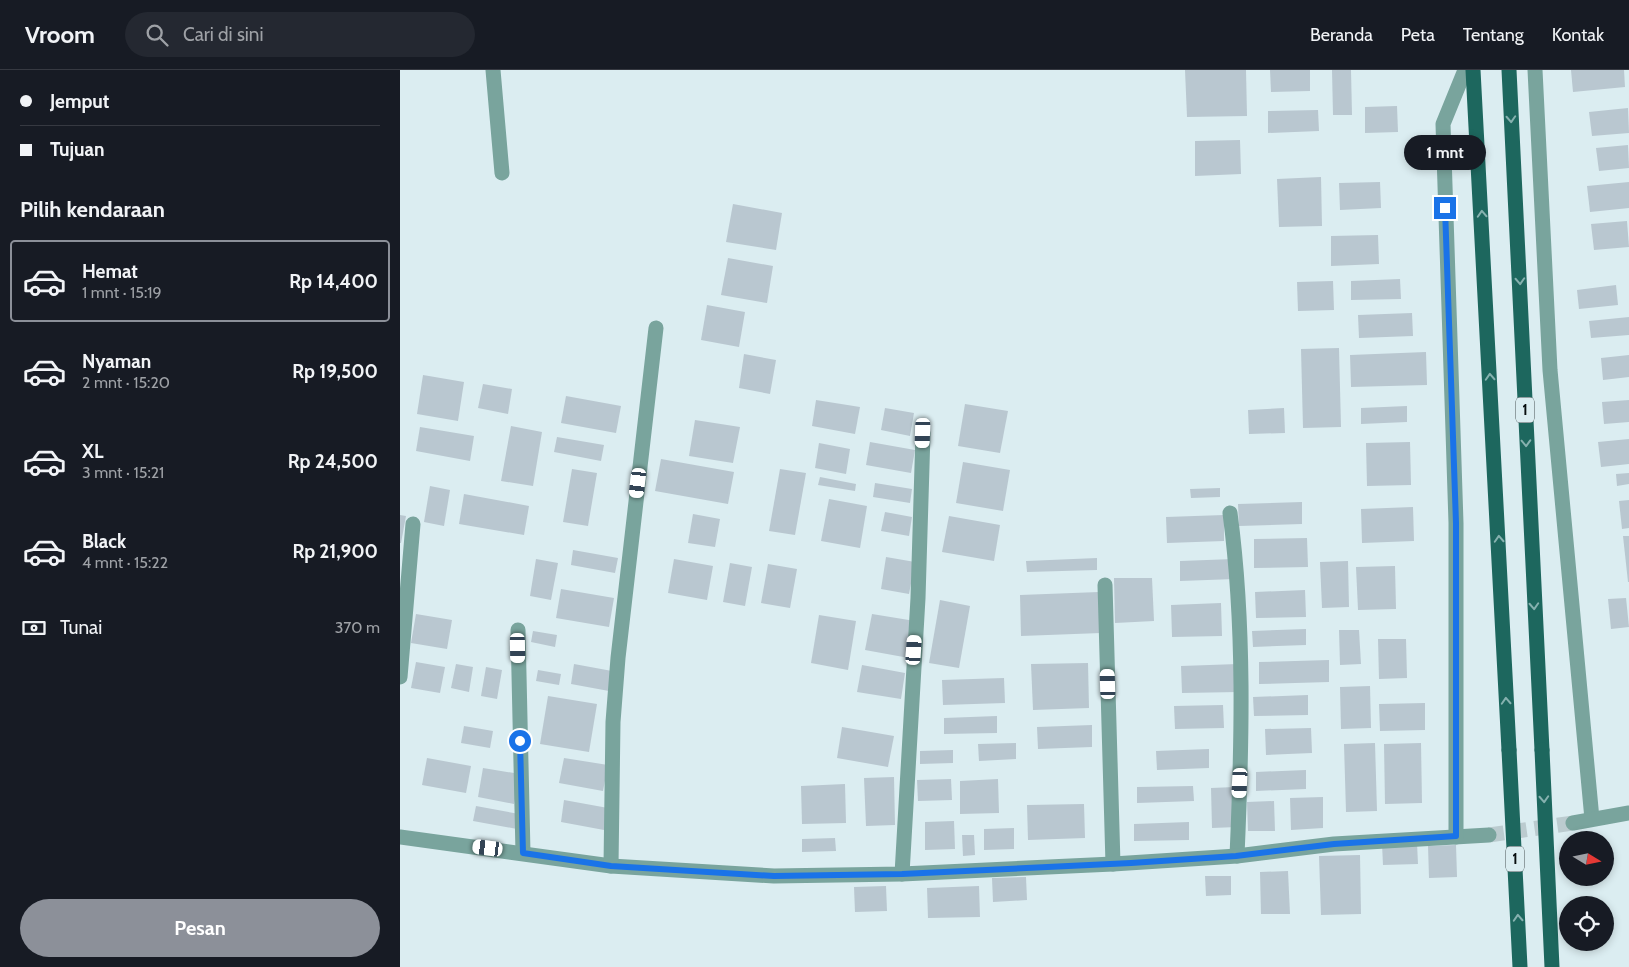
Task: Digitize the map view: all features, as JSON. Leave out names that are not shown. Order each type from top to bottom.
[{"type":"main road","name":"1","points":[[1473,70],[1520,967]]},
{"type":"main road","name":"1","points":[[1509,70],[1552,967]]},
{"type":"street","points":[[493,70],[502,172]]},
{"type":"street","points":[[1456,836],[1456,523],[1443,124],[1465,70]]},
{"type":"street","points":[[1535,70],[1550,370],[1592,819]]},
{"type":"street","points":[[611,866],[613,732],[618,658],[656,328]]},
{"type":"street","points":[[902,874],[918,598],[923,433]]},
{"type":"street","points":[[1230,513],[1238,571],[1241,687],[1242,747],[1236,856]]},
{"type":"street","points":[[400,677],[414,524]]},
{"type":"street","points":[[1105,585],[1114,864]]},
{"type":"street","points":[[518,630],[523,853]]},
{"type":"street","points":[[1573,824],[1629,813]]},
{"type":"street","points":[[400,837],[611,866],[774,876],[902,874],[1114,864],[1236,856],[1334,844],[1489,835]]},
{"type":"building","points":[[1185,70],[1246,70],[1247,116],[1187,117]]},
{"type":"building","points":[[1270,70],[1310,70],[1310,91],[1271,92]]},
{"type":"building","points":[[1332,70],[1351,70],[1352,115],[1333,115]]},
{"type":"building","points":[[1571,70],[1624,70],[1625,87],[1573,92]]},
{"type":"building","points":[[1397,106],[1398,132],[1365,133],[1365,107]]},
{"type":"building","points":[[1628,108],[1629,133],[1592,136],[1589,112]]},
{"type":"building","points":[[1318,110],[1319,131],[1268,133],[1268,111]]},
{"type":"building","points":[[1240,140],[1241,174],[1195,176],[1195,141]]},
{"type":"building","points":[[1628,145],[1629,168],[1599,171],[1596,148]]},
{"type":"building","points":[[1321,177],[1322,226],[1279,227],[1277,179]]},
{"type":"building","points":[[1380,182],[1381,208],[1340,210],[1339,183]]},
{"type":"building","points":[[1629,182],[1629,208],[1590,212],[1587,186]]},
{"type":"building","points":[[733,204],[782,213],[776,250],[726,242]]},
{"type":"building","points":[[1627,221],[1629,247],[1594,250],[1591,224]]},
{"type":"building","points":[[1378,235],[1379,264],[1331,266],[1331,236]]},
{"type":"building","points":[[728,258],[773,266],[767,303],[721,295]]},
{"type":"building","points":[[1400,279],[1401,299],[1351,300],[1351,281]]},
{"type":"building","points":[[1333,281],[1334,310],[1298,311],[1297,282]]},
{"type":"building","points":[[1616,285],[1618,305],[1579,309],[1577,290]]},
{"type":"building","points":[[707,305],[745,312],[739,347],[701,340]]},
{"type":"building","points":[[1412,313],[1413,336],[1359,338],[1358,315]]},
{"type":"building","points":[[1629,317],[1629,335],[1591,338],[1589,321]]},
{"type":"building","points":[[1339,348],[1341,427],[1303,428],[1301,349]]},
{"type":"building","points":[[1426,352],[1427,385],[1351,387],[1350,355]]},
{"type":"building","points":[[744,354],[776,360],[770,394],[739,388]]},
{"type":"building","points":[[1629,355],[1629,377],[1603,380],[1601,358]]},
{"type":"building","points":[[423,375],[464,382],[458,421],[417,414]]},
{"type":"building","points":[[483,384],[512,389],[508,414],[478,408]]},
{"type":"building","points":[[566,396],[621,406],[616,433],[561,423]]},
{"type":"building","points":[[816,400],[860,407],[855,434],[812,426]]},
{"type":"building","points":[[1629,400],[1629,422],[1604,424],[1602,402]]},
{"type":"building","points":[[965,404],[1008,411],[1000,453],[958,446]]},
{"type":"building","points":[[1407,406],[1407,422],[1361,424],[1361,408]]},
{"type":"building","points":[[885,408],[914,413],[910,436],[881,430]]},
{"type":"building","points":[[1284,408],[1285,433],[1249,434],[1248,410]]},
{"type":"building","points":[[695,420],[740,427],[733,463],[689,456]]},
{"type":"building","points":[[511,426],[542,432],[533,486],[501,481]]},
{"type":"building","points":[[420,427],[474,436],[470,461],[416,451]]},
{"type":"building","points":[[557,437],[604,445],[601,461],[554,452]]},
{"type":"building","points":[[1629,439],[1629,464],[1601,467],[1598,442]]},
{"type":"building","points":[[870,442],[915,450],[911,473],[866,465]]},
{"type":"building","points":[[1410,442],[1411,485],[1367,486],[1366,443]]},
{"type":"building","points":[[819,443],[850,449],[846,474],[815,468]]},
{"type":"building","points":[[661,459],[734,472],[728,504],[655,491]]},
{"type":"building","points":[[963,462],[1010,470],[1003,511],[956,503]]},
{"type":"building","points":[[572,469],[597,473],[588,526],[563,522]]},
{"type":"building","points":[[780,469],[806,473],[795,535],[769,531]]},
{"type":"building","points":[[1629,473],[1629,484],[1617,486],[1616,474]]},
{"type":"building","points":[[820,477],[856,484],[855,491],[818,485]]},
{"type":"building","points":[[875,483],[912,489],[910,503],[873,497]]},
{"type":"building","points":[[430,486],[450,490],[444,526],[424,522]]},
{"type":"building","points":[[1220,488],[1220,497],[1191,498],[1190,489]]},
{"type":"building","points":[[464,494],[529,506],[524,535],[459,524]]},
{"type":"building","points":[[829,499],[867,506],[860,548],[821,541]]},
{"type":"building","points":[[1629,500],[1629,528],[1622,529],[1619,501]]},
{"type":"building","points":[[1302,502],[1302,524],[1239,526],[1238,504]]},
{"type":"building","points":[[1413,507],[1414,541],[1362,543],[1361,509]]},
{"type":"building","points":[[885,512],[912,517],[909,536],[881,531]]},
{"type":"building","points":[[693,514],[720,519],[715,547],[688,543]]},
{"type":"building","points":[[400,515],[406,516],[401,543],[400,543]]},
{"type":"building","points":[[1224,515],[1224,541],[1167,543],[1166,517]]},
{"type":"building","points":[[949,516],[1000,525],[994,561],[942,552]]},
{"type":"building","points":[[1623,536],[1629,536],[1629,582],[1628,582]]},
{"type":"building","points":[[1307,538],[1308,567],[1254,568],[1254,539]]},
{"type":"building","points":[[573,550],[618,558],[615,573],[571,565]]},
{"type":"building","points":[[886,557],[915,562],[909,594],[881,589]]},
{"type":"building","points":[[1097,558],[1097,570],[1027,572],[1026,561]]},
{"type":"building","points":[[536,559],[558,563],[551,600],[530,596]]},
{"type":"building","points":[[674,559],[713,566],[707,600],[668,593]]},
{"type":"building","points":[[1234,559],[1235,579],[1180,581],[1180,561]]},
{"type":"building","points":[[1348,561],[1349,607],[1322,608],[1320,562]]},
{"type":"building","points":[[730,563],[752,567],[745,606],[723,602]]},
{"type":"building","points":[[768,564],[797,569],[790,608],[761,603]]},
{"type":"building","points":[[1395,566],[1396,609],[1358,610],[1356,567]]},
{"type":"building","points":[[1114,578],[1152,578],[1154,621],[1115,623]]},
{"type":"building","points":[[561,589],[614,598],[609,627],[556,618]]},
{"type":"building","points":[[1305,590],[1306,617],[1256,618],[1255,592]]},
{"type":"building","points":[[1099,592],[1101,633],[1021,636],[1020,595]]},
{"type":"building","points":[[1626,598],[1629,627],[1611,629],[1608,599]]},
{"type":"building","points":[[940,600],[970,606],[959,668],[929,663]]},
{"type":"building","points":[[1221,603],[1222,636],[1172,637],[1171,605]]},
{"type":"building","points":[[416,614],[452,620],[447,649],[411,643]]},
{"type":"building","points":[[872,614],[915,621],[909,658],[865,650]]},
{"type":"building","points":[[819,615],[856,621],[848,670],[811,663]]},
{"type":"building","points":[[1306,629],[1306,645],[1253,647],[1252,631]]},
{"type":"building","points":[[1339,630],[1359,630],[1361,664],[1340,665]]},
{"type":"building","points":[[533,631],[557,635],[555,647],[531,642]]},
{"type":"building","points":[[1378,639],[1406,639],[1407,678],[1379,679]]},
{"type":"building","points":[[1329,660],[1329,682],[1259,684],[1259,662]]},
{"type":"building","points":[[416,662],[445,667],[440,693],[411,688]]},
{"type":"building","points":[[1088,663],[1089,708],[1033,710],[1031,664]]},
{"type":"building","points":[[456,664],[473,667],[469,692],[451,688]]},
{"type":"building","points":[[574,664],[612,671],[609,691],[571,684]]},
{"type":"building","points":[[1238,664],[1239,692],[1182,693],[1181,666]]},
{"type":"building","points":[[862,665],[905,673],[901,699],[857,692]]},
{"type":"building","points":[[486,667],[502,670],[497,699],[481,696]]},
{"type":"building","points":[[538,670],[561,674],[559,685],[536,681]]},
{"type":"building","points":[[1004,678],[1005,703],[943,705],[942,680]]},
{"type":"building","points":[[1370,686],[1371,728],[1341,729],[1340,687]]},
{"type":"building","points":[[1308,695],[1308,715],[1254,716],[1253,697]]},
{"type":"building","points":[[548,696],[597,704],[589,752],[540,744]]},
{"type":"building","points":[[1425,703],[1425,730],[1380,731],[1379,704]]},
{"type":"building","points":[[1223,705],[1224,728],[1175,729],[1174,706]]},
{"type":"building","points":[[997,716],[997,733],[944,734],[944,718]]},
{"type":"building","points":[[1092,725],[1092,747],[1038,749],[1037,727]]},
{"type":"building","points":[[464,726],[493,731],[490,748],[461,743]]},
{"type":"building","points":[[842,727],[894,736],[888,767],[837,758]]},
{"type":"building","points":[[1311,728],[1312,753],[1266,755],[1265,729]]},
{"type":"building","points":[[1016,743],[1016,759],[979,761],[978,744]]},
{"type":"building","points":[[1375,743],[1377,811],[1346,812],[1344,744]]},
{"type":"building","points":[[1421,743],[1422,803],[1385,804],[1384,744]]},
{"type":"building","points":[[1209,749],[1209,768],[1157,770],[1156,751]]},
{"type":"building","points":[[953,750],[953,763],[920,764],[920,751]]},
{"type":"building","points":[[427,758],[471,766],[466,793],[422,785]]},
{"type":"building","points":[[564,758],[608,765],[603,791],[559,783]]},
{"type":"building","points":[[483,768],[520,774],[514,804],[478,797]]},
{"type":"building","points":[[1306,770],[1306,789],[1256,791],[1256,772]]},
{"type":"building","points":[[894,777],[895,825],[866,826],[864,778]]},
{"type":"building","points":[[951,779],[952,800],[918,801],[917,780]]},
{"type":"building","points":[[998,779],[999,813],[960,814],[960,781]]},
{"type":"building","points":[[845,784],[846,823],[802,824],[801,786]]},
{"type":"building","points":[[1193,786],[1194,801],[1137,803],[1137,787]]},
{"type":"building","points":[[1235,787],[1237,827],[1212,828],[1211,788]]},
{"type":"building","points":[[1323,797],[1323,828],[1291,830],[1290,798]]},
{"type":"building","points":[[564,800],[608,808],[604,830],[561,822]]},
{"type":"building","points":[[1274,801],[1275,831],[1248,831],[1247,802]]},
{"type":"building","points":[[1084,804],[1085,838],[1028,840],[1027,805]]},
{"type":"building","points":[[476,806],[519,814],[517,829],[473,821]]},
{"type":"building","points":[[954,821],[955,849],[925,850],[925,822]]},
{"type":"building","points":[[1189,822],[1189,840],[1134,841],[1134,824]]},
{"type":"building","points":[[1014,828],[1014,849],[984,850],[984,829]]},
{"type":"building","points":[[962,835],[974,835],[975,855],[963,856]]},
{"type":"building","points":[[835,838],[836,851],[802,852],[802,839]]},
{"type":"building","points":[[1417,843],[1418,864],[1383,865],[1382,844]]},
{"type":"building","points":[[1456,845],[1457,877],[1429,878],[1428,846]]},
{"type":"building","points":[[1360,855],[1361,914],[1321,915],[1319,856]]},
{"type":"building","points":[[1288,871],[1290,914],[1261,914],[1260,872]]},
{"type":"building","points":[[1205,876],[1231,876],[1231,895],[1206,896]]},
{"type":"building","points":[[1026,877],[1027,900],[993,902],[992,878]]},
{"type":"building","points":[[886,886],[887,911],[855,912],[854,887]]},
{"type":"building","points":[[979,886],[980,917],[928,918],[927,888]]},
{"type":"tunnel","points":[[1489,835],[1573,823]]},
{"type":"route","points":[[520,741],[523,853],[611,866],[774,876],[902,874],[1236,856],[1334,844],[1456,836],[1456,523],[1445,208]]}]
